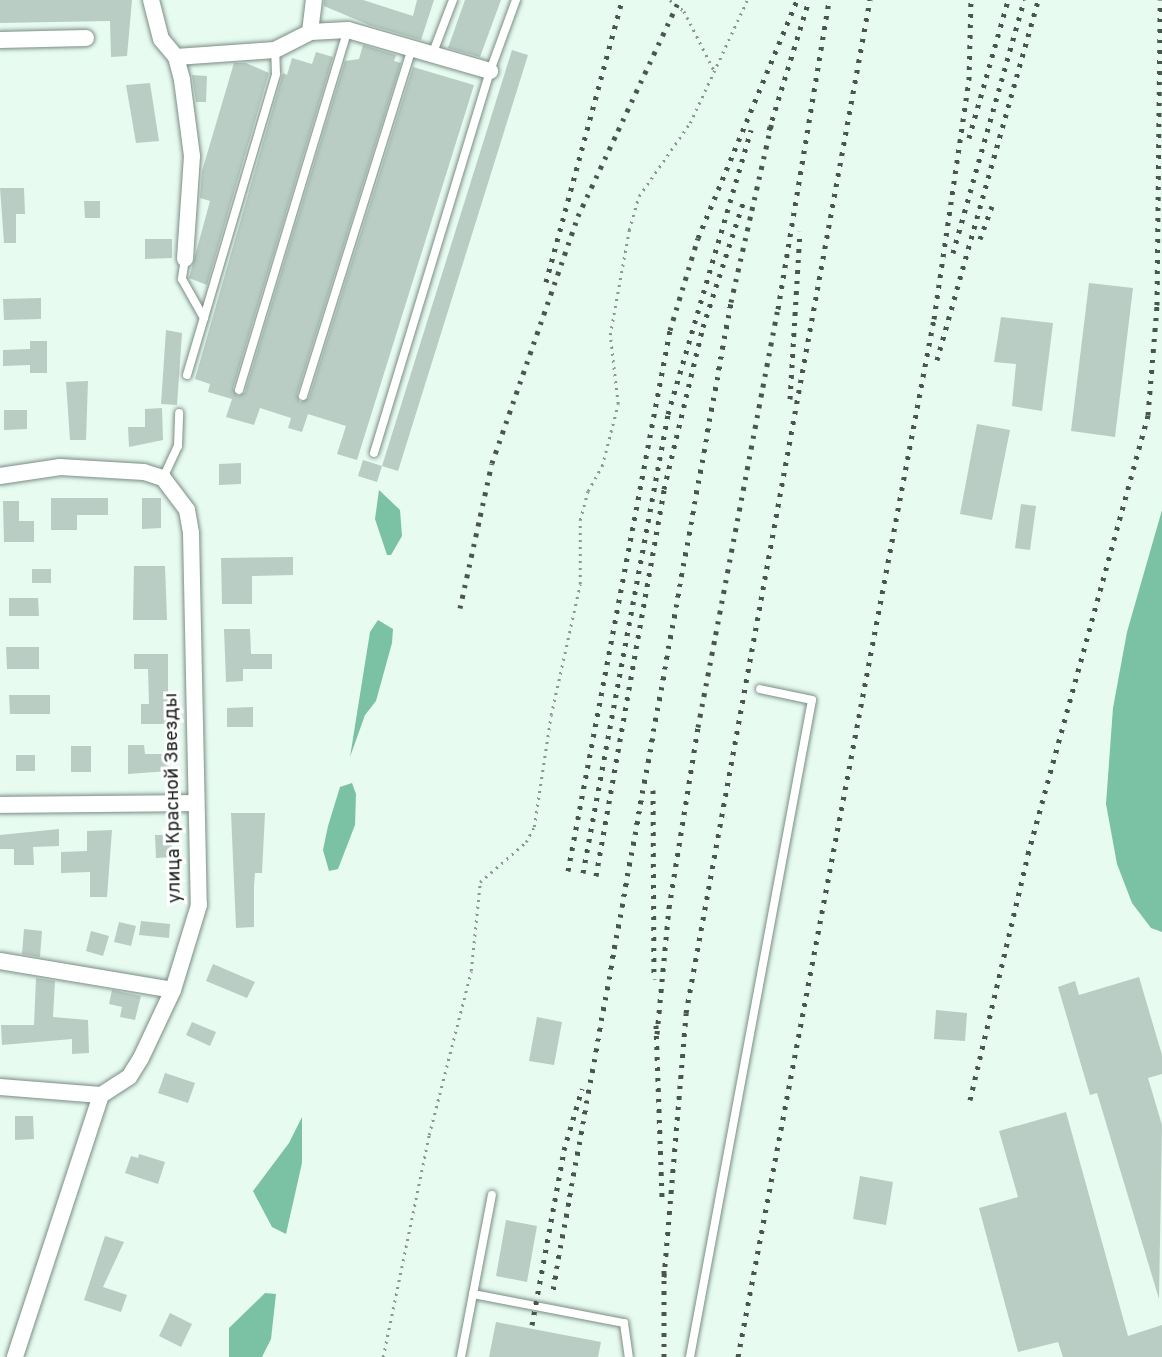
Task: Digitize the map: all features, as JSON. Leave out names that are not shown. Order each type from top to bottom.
[{"type":"street","points":[[151,0],[162,38],[176,57],[191,156],[185,259]]},
{"type":"street","points":[[310,32],[314,0]]},
{"type":"street","points":[[176,57],[275,51],[310,32],[348,30],[490,71]]},
{"type":"street","points":[[0,40],[86,38]]},
{"type":"street","points":[[0,476],[60,467],[145,472],[163,478]]},
{"type":"street","name":"улица Красной Звезды","points":[[101,1096],[129,1077],[173,990],[199,905],[194,803],[191,533],[187,510],[163,478]]},
{"type":"street","points":[[0,805],[194,803]]},
{"type":"street","points":[[0,961],[173,990]]},
{"type":"street","points":[[0,1087],[101,1096],[15,1357]]},
{"type":"lane","points":[[432,55],[453,0]]},
{"type":"lane","points":[[374,453],[490,71],[516,0]]},
{"type":"lane","points":[[239,390],[348,30]]},
{"type":"lane","points":[[303,396],[412,50]]},
{"type":"lane","points":[[187,375],[276,74],[275,51]]},
{"type":"lane","points":[[185,259],[183,279],[204,318]]},
{"type":"lane","points":[[163,478],[178,446],[179,413]]},
{"type":"lane","points":[[690,1357],[812,700],[760,689]]},
{"type":"lane","points":[[461,1357],[492,1195]]},
{"type":"lane","points":[[473,1294],[624,1323],[629,1357]]},
{"type":"path","points":[[670,0],[684,10],[715,72]]},
{"type":"path","points":[[383,1357],[429,1135],[471,971],[480,882],[526,842],[534,827],[551,715],[580,584],[580,520],[588,491],[602,466],[618,404],[610,335],[629,230],[639,196],[690,123],[747,0]]},
{"type":"shaded area","points":[[379,490],[400,510],[402,536],[391,555],[387,555],[375,519]]},
{"type":"shaded area","points":[[1162,510],[1162,932],[1151,928],[1132,903],[1117,864],[1106,804],[1113,708],[1127,632]]},
{"type":"shaded area","points":[[378,620],[393,629],[392,643],[376,701],[365,715],[350,757],[370,632]]},
{"type":"shaded area","points":[[352,783],[356,794],[355,825],[338,869],[329,871],[323,850],[328,826],[340,787]]},
{"type":"shaded area","points":[[302,1117],[302,1163],[286,1234],[272,1227],[253,1191],[289,1143]]},
{"type":"shaded area","points":[[265,1293],[276,1294],[271,1339],[262,1357],[229,1357],[229,1328]]},
{"type":"building","points":[[0,0],[132,0],[127,56],[111,57],[110,21],[0,23]]},
{"type":"building","points":[[324,0],[363,0],[413,16],[417,0],[434,0],[421,40],[369,25],[324,6]]},
{"type":"building","points":[[465,0],[501,0],[480,57],[448,48]]},
{"type":"building","points":[[363,45],[396,55],[394,61],[401,63],[297,394],[300,402],[309,398],[413,67],[474,85],[357,460],[337,454],[346,426],[308,414],[302,432],[288,428],[291,418],[260,408],[254,425],[226,417],[232,399],[208,392],[210,384],[195,379],[283,73],[287,75],[292,58],[312,64],[316,52],[333,57],[233,388],[238,396],[245,392],[345,61],[359,59]]},
{"type":"building","points":[[512,50],[528,55],[398,471],[382,466]]},
{"type":"building","points":[[234,63],[246,63],[269,73],[207,285],[189,278],[210,201],[200,198],[202,171]]},
{"type":"building","points":[[192,75],[207,76],[206,102],[196,102]]},
{"type":"building","points":[[150,83],[159,141],[136,143],[126,85]]},
{"type":"building","points":[[0,188],[24,188],[25,214],[16,214],[16,243],[4,243]]},
{"type":"building","points":[[84,201],[100,201],[100,218],[85,218]]},
{"type":"building","points":[[145,239],[172,239],[172,258],[145,259]]},
{"type":"building","points":[[1089,283],[1133,288],[1115,437],[1071,431]]},
{"type":"building","points":[[41,298],[41,319],[4,320],[3,299]]},
{"type":"building","points":[[1001,317],[1053,323],[1042,411],[1012,406],[1016,364],[994,362]]},
{"type":"building","points":[[166,330],[182,333],[177,405],[161,404]]},
{"type":"building","points":[[30,341],[47,341],[47,373],[30,373],[30,365],[3,366],[3,350],[30,349]]},
{"type":"building","points":[[88,381],[86,440],[70,440],[66,382]]},
{"type":"building","points":[[162,408],[163,440],[129,447],[128,427],[145,427],[145,409]]},
{"type":"building","points":[[4,410],[27,410],[27,429],[4,430]]},
{"type":"building","points":[[977,424],[1010,430],[992,520],[960,514]]},
{"type":"building","points":[[363,460],[382,466],[377,482],[358,476]]},
{"type":"building","points":[[241,463],[241,484],[219,485],[219,464]]},
{"type":"building","points":[[51,498],[108,498],[108,515],[77,515],[77,530],[51,530]]},
{"type":"building","points":[[142,498],[161,498],[161,528],[142,529]]},
{"type":"building","points":[[3,501],[19,501],[19,521],[34,521],[34,542],[4,542]]},
{"type":"building","points":[[1021,504],[1036,506],[1030,550],[1015,548]]},
{"type":"building","points":[[293,557],[293,575],[252,576],[252,604],[222,604],[221,558]]},
{"type":"building","points":[[134,566],[165,566],[167,620],[133,620]]},
{"type":"building","points":[[32,569],[51,569],[51,583],[32,583]]},
{"type":"building","points":[[9,598],[38,598],[39,616],[9,616]]},
{"type":"building","points":[[224,629],[250,629],[251,654],[272,654],[272,669],[243,669],[243,681],[226,682]]},
{"type":"building","points":[[6,647],[39,647],[39,669],[7,669]]},
{"type":"building","points":[[134,654],[168,654],[168,724],[141,724],[141,704],[149,704],[148,669],[134,669]]},
{"type":"building","points":[[9,695],[50,695],[50,714],[10,714]]},
{"type":"building","points":[[253,707],[253,727],[227,727],[227,708]]},
{"type":"building","points":[[128,745],[144,745],[145,754],[169,754],[169,771],[128,774]]},
{"type":"building","points":[[71,746],[91,746],[91,772],[71,772]]},
{"type":"building","points":[[16,755],[35,755],[35,771],[16,771]]},
{"type":"building","points":[[231,813],[265,813],[262,873],[255,873],[254,927],[236,928]]},
{"type":"building","points":[[59,829],[59,846],[33,847],[34,865],[14,865],[14,849],[0,849],[0,835]]},
{"type":"building","points":[[112,830],[107,897],[90,897],[90,872],[61,873],[61,852],[87,851],[87,831]]},
{"type":"building","points":[[155,835],[171,835],[172,857],[156,858]]},
{"type":"building","points":[[141,921],[170,924],[169,938],[139,935]]},
{"type":"building","points":[[119,922],[136,926],[131,946],[114,942]]},
{"type":"building","points":[[24,929],[42,931],[40,957],[22,954]]},
{"type":"building","points":[[91,931],[109,936],[103,956],[86,951]]},
{"type":"building","points":[[213,964],[255,982],[247,998],[206,981]]},
{"type":"building","points":[[1139,977],[1162,1055],[1162,1074],[1148,1078],[1162,1125],[1159,1299],[1097,1093],[1090,1095],[1058,987],[1075,981],[1079,995]]},
{"type":"building","points":[[36,978],[55,981],[53,1017],[88,1020],[89,1053],[72,1054],[72,1039],[2,1045],[1,1025],[34,1025]]},
{"type":"building","points":[[112,990],[141,996],[135,1020],[120,1017],[122,1007],[109,1004]]},
{"type":"building","points":[[936,1010],[967,1013],[965,1041],[934,1039]]},
{"type":"building","points":[[537,1017],[562,1022],[554,1065],[529,1061]]},
{"type":"building","points":[[192,1022],[216,1032],[210,1046],[186,1035]]},
{"type":"building","points":[[165,1073],[195,1083],[188,1103],[158,1093]]},
{"type":"building","points":[[1066,1112],[1128,1336],[1162,1325],[1162,1357],[1063,1357],[1058,1342],[1018,1352],[979,1208],[1018,1197],[999,1131]]},
{"type":"building","points":[[15,1116],[33,1116],[34,1139],[15,1140]]},
{"type":"building","points":[[139,1154],[165,1162],[158,1184],[125,1173],[131,1156],[138,1158]]},
{"type":"building","points":[[860,1176],[893,1182],[886,1225],[853,1219]]},
{"type":"building","points":[[506,1220],[537,1226],[527,1282],[496,1276]]},
{"type":"building","points":[[105,1236],[124,1242],[103,1287],[127,1295],[121,1312],[84,1300]]},
{"type":"building","points":[[170,1313],[192,1324],[181,1347],[159,1336]]},
{"type":"building","points":[[496,1322],[601,1342],[598,1357],[489,1357]]},
{"type":"railway","points":[[546,282],[622,0]]},
{"type":"railway","points":[[460,608],[492,463],[578,216],[679,0]]},
{"type":"railway","points":[[568,871],[670,330],[698,238],[797,0]]},
{"type":"railway","points":[[769,130],[809,0]]},
{"type":"railway","points":[[657,1034],[669,908],[698,727],[778,309],[829,0]]},
{"type":"railway","points":[[664,1277],[686,1013],[870,0]]},
{"type":"railway","points":[[738,1357],[934,319],[969,80],[971,0]]},
{"type":"railway","points":[[969,138],[1008,0]]},
{"type":"railway","points":[[953,253],[1024,0]]},
{"type":"railway","points":[[937,360],[1038,0]]},
{"type":"railway","points":[[970,1100],[1028,854],[1148,415],[1157,305],[1160,0]]},
{"type":"railway","points":[[553,1289],[731,302],[772,122]]},
{"type":"railway","points":[[583,873],[668,414],[751,130]]},
{"type":"railway","points":[[596,876],[664,489],[703,327],[744,200]]},
{"type":"railway","points":[[980,239],[992,206]]},
{"type":"railway","points":[[790,399],[800,231]]},
{"type":"railway","points":[[653,790],[654,979]]},
{"type":"railway","points":[[656,1025],[662,1200]]},
{"type":"railway","points":[[532,1325],[564,1150],[582,1089]]},
{"type":"railway","points":[[664,1270],[664,1357]]}]
